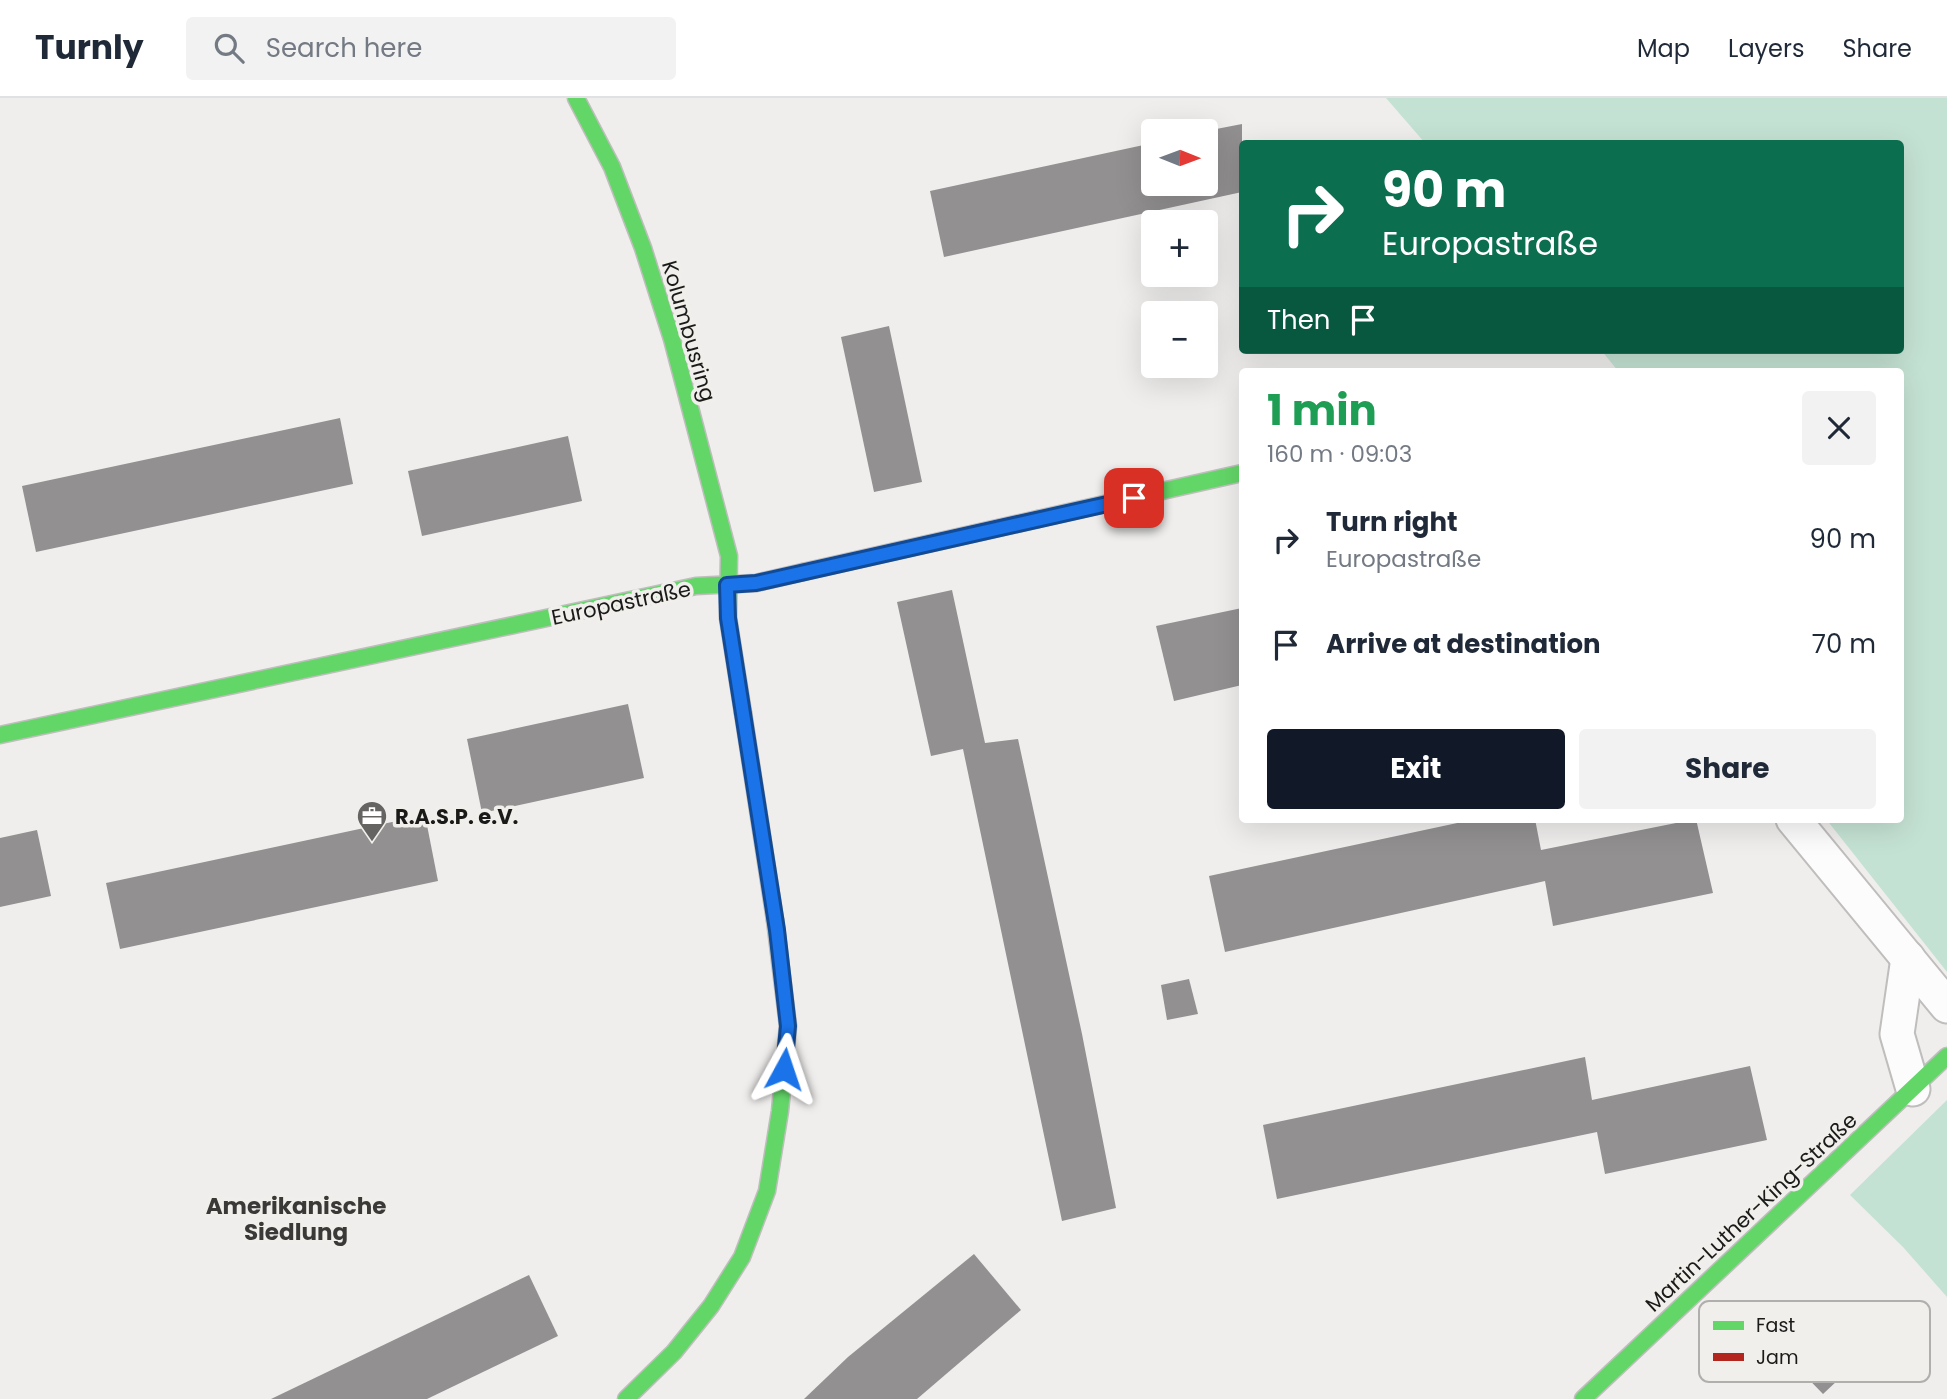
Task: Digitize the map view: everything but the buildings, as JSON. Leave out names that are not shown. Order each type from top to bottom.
[{"type":"street","name":"Kolumbusring","points":[[576,98],[612,167],[643,248],[672,339],[729,556],[728,618],[777,930],[788,1026],[780,1111],[766,1191],[742,1257],[674,1352],[626,1399]]},
{"type":"street","name":"Europastraße","points":[[0,736],[696,586],[756,583],[1239,475]]},
{"type":"street","points":[[1796,823],[1947,1006]]},
{"type":"street","points":[[1908,958],[1897,1034],[1913,1089]]},
{"type":"street","name":"Martin-Luther-King-Straße","points":[[1583,1399],[1752,1238],[1810,1188],[1947,1056]]},
{"type":"green space","points":[[1386,98],[1947,98],[1947,972],[1829,823],[1904,823],[1904,368],[1616,368],[1604,354],[1904,354],[1904,140],[1422,140]]},
{"type":"green space","points":[[1947,1100],[1947,1297],[1903,1247],[1850,1195]]},
{"type":"traffic: fast","points":[[576,98],[612,167],[643,248],[672,339],[729,556],[728,618],[743,713]]},
{"type":"traffic: fast","points":[[1038,519],[1239,474]]},
{"type":"traffic: fast","points":[[0,735],[696,586],[756,583],[803,572]]},
{"type":"traffic: fast","points":[[626,1399],[674,1352],[711,1306],[742,1257],[767,1191],[780,1111],[788,1026],[775,920]]},
{"type":"traffic: fast","points":[[1583,1399],[1947,1056]]},
{"type":"traffic: jam","points":[[803,572],[1038,519]]},
{"type":"traffic: jam","points":[[743,713],[775,920]]},
{"type":"place","name":"R.A.S.P. e.V.","points":[[372,843]]},
{"type":"district","name":"Amerikanische Siedlung","points":[[296,1219]]},
{"type":"route","points":[[784,1069],[788,1026],[777,930],[728,618],[727,585],[756,583],[1134,498]]}]
